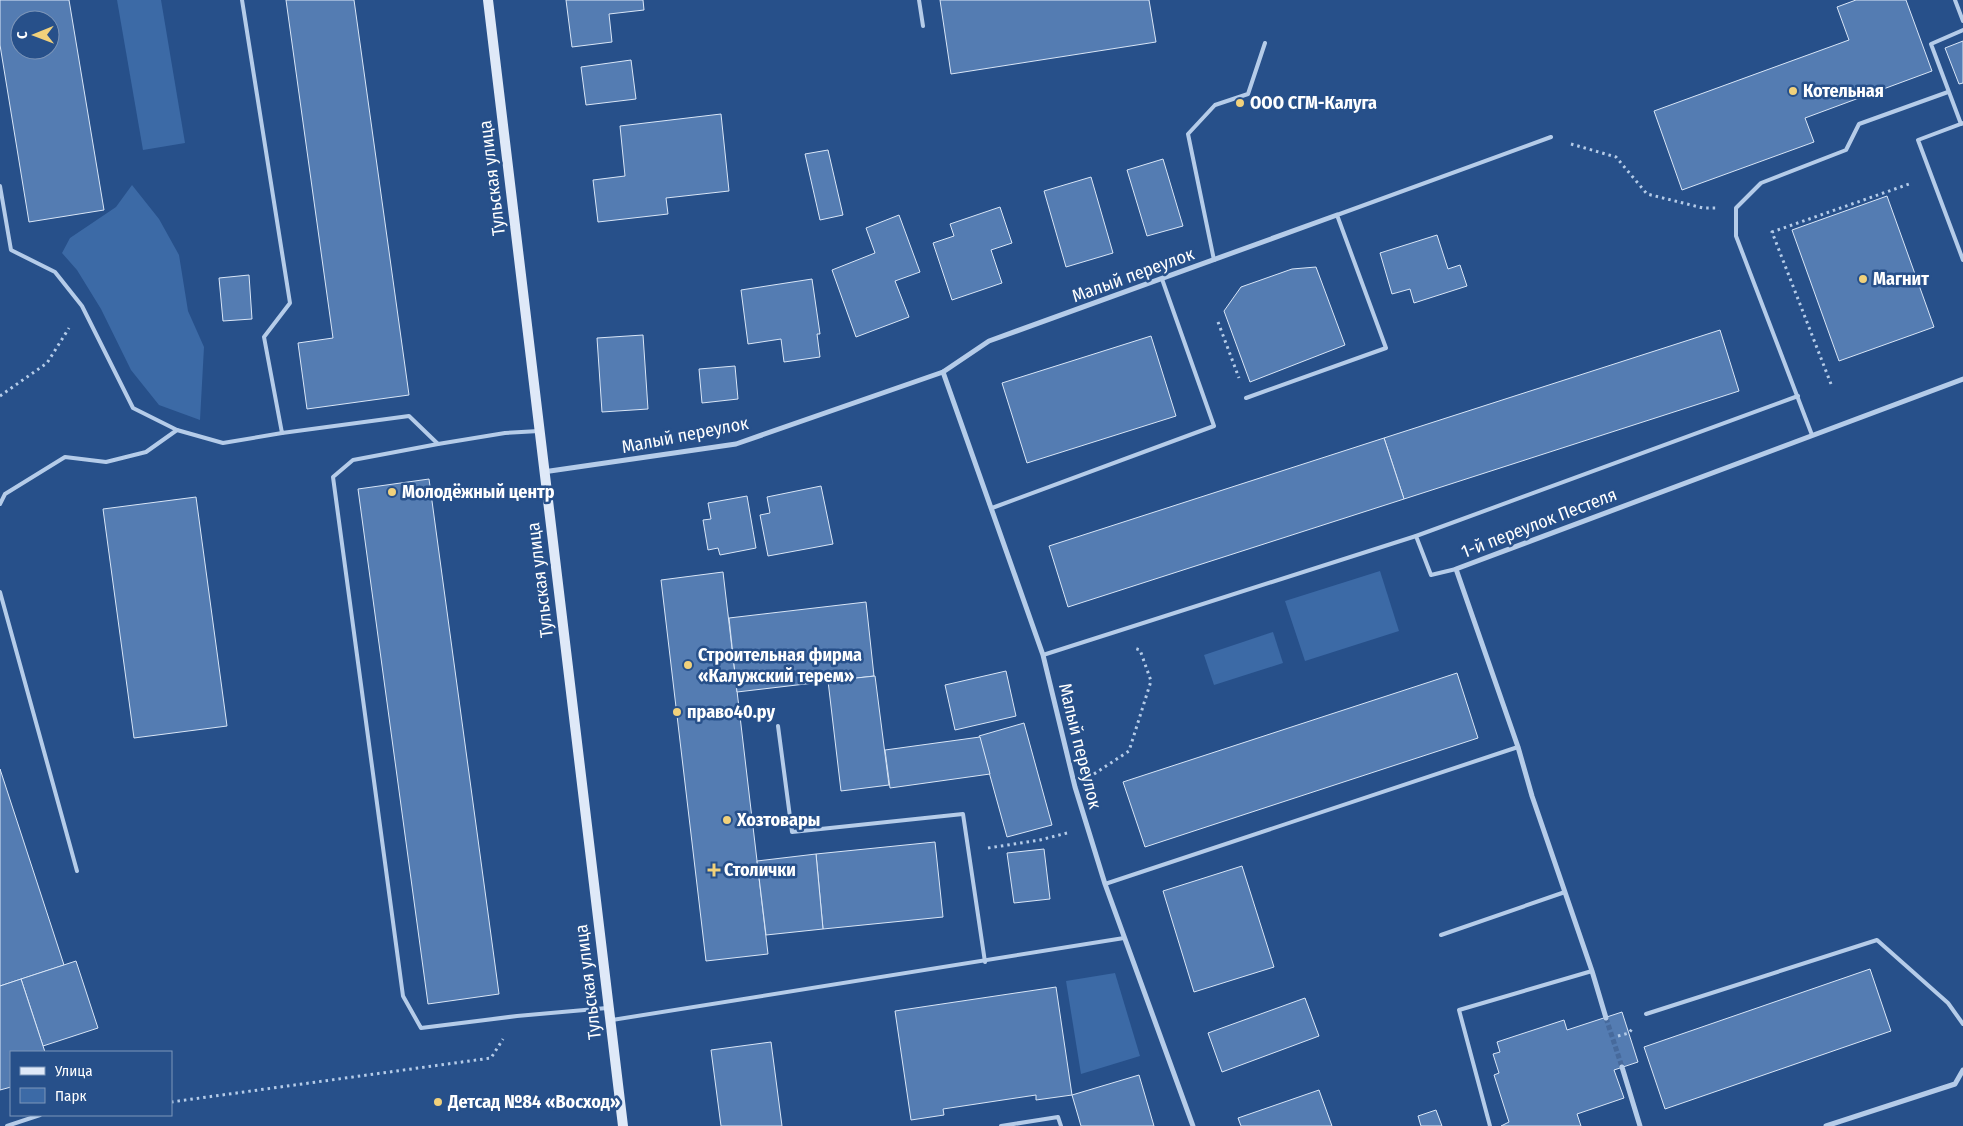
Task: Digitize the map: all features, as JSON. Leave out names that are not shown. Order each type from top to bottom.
[{"type":"main road","name":"Тульская улица","points":[[488,0],[543,472],[623,1126]]},
{"type":"street","name":"Малый переулок","points":[[543,472],[736,444],[943,372],[989,341],[1337,215]]},
{"type":"street","name":"Малый переулок","points":[[943,372],[1043,655],[1074,787],[1105,884],[1193,1126]]},
{"type":"street","name":"1-й переулок Пестеля","points":[[1606,1018],[1592,971],[1532,796],[1518,747],[1456,568],[1963,379]]},
{"type":"street","points":[[1622,1067],[1640,1126]]},
{"type":"street","points":[[1826,1126],[1955,1084],[1963,1070]]},
{"type":"lane","points":[[242,0],[290,303],[264,337],[282,433]]},
{"type":"lane","points":[[919,0],[923,26]]},
{"type":"lane","points":[[1955,0],[1963,21]]},
{"type":"lane","points":[[1963,30],[1931,44],[1962,124],[1918,140],[1963,260]]},
{"type":"lane","points":[[1214,260],[1188,134],[1215,106],[1248,94],[1265,43]]},
{"type":"lane","points":[[1812,435],[1736,236],[1736,208],[1761,183],[1846,150],[1859,124],[1948,92]]},
{"type":"lane","points":[[1246,398],[1386,348],[1337,215],[1551,137]]},
{"type":"lane","points":[[0,186],[11,250],[55,272],[82,306],[133,408],[177,430],[223,443],[409,416],[438,444]]},
{"type":"lane","points":[[992,508],[1214,426],[1162,279]]},
{"type":"lane","points":[[1043,655],[1416,536],[1798,396]]},
{"type":"lane","points":[[0,504],[5,494],[65,457],[106,462],[146,452],[177,430]]},
{"type":"lane","points":[[539,431],[438,444],[353,460],[333,477],[403,996],[422,1028],[517,1016],[608,1008]]},
{"type":"lane","points":[[1416,536],[1431,575],[1456,568]]},
{"type":"lane","points":[[0,592],[77,871]]},
{"type":"lane","points":[[778,726],[792,832],[962,814],[985,962]]},
{"type":"lane","points":[[1105,884],[1518,747]]},
{"type":"lane","points":[[1441,935],[1565,892]]},
{"type":"lane","points":[[609,1021],[985,962],[1124,938]]},
{"type":"lane","points":[[1646,1014],[1877,940],[1948,1003],[1963,1024]]},
{"type":"lane","points":[[1490,1126],[1459,1010],[1592,971]]},
{"type":"lane","points":[[7,1126],[37,1116]]},
{"type":"lane","points":[[1001,1126],[1058,1117],[1060,1126]]},
{"type":"path","points":[[1551,137],[1616,157],[1646,194],[1703,208],[1736,208]]},
{"type":"path","points":[[1831,384],[1772,232],[1932,176]]},
{"type":"path","points":[[0,396],[47,363],[82,306]]},
{"type":"path","points":[[1218,322],[1246,398]]},
{"type":"path","points":[[1074,787],[1129,751],[1151,682],[1140,650],[1102,636]]},
{"type":"path","points":[[968,851],[1040,840],[1087,827]]},
{"type":"path","points":[[172,1102],[491,1058],[517,1016]]},
{"type":"green space","points":[[117,0],[161,0],[185,143],[143,150]]},
{"type":"green space","points":[[132,185],[159,219],[179,255],[188,311],[204,347],[200,420],[159,405],[131,370],[101,309],[77,270],[62,253],[70,238],[116,207]]},
{"type":"green space","points":[[1380,571],[1399,631],[1305,661],[1285,601]]},
{"type":"green space","points":[[1273,632],[1283,663],[1214,685],[1204,655]]},
{"type":"green space","points":[[1115,973],[1140,1056],[1081,1074],[1066,981]]},
{"type":"building","points":[[0,0],[69,0],[104,210],[29,222],[0,45]]},
{"type":"building","points":[[286,0],[354,0],[409,395],[307,409],[298,343],[333,338]]},
{"type":"building","points":[[566,0],[643,0],[644,10],[609,14],[612,42],[572,47]]},
{"type":"building","points":[[940,0],[1149,0],[1156,42],[951,74]]},
{"type":"building","name":"Котельная","points":[[1856,0],[1906,0],[1932,71],[1805,118],[1814,142],[1682,190],[1654,111],[1849,40],[1837,7]]},
{"type":"building","points":[[1963,41],[1963,83],[1959,84],[1945,48]]},
{"type":"building","points":[[631,60],[636,99],[586,105],[581,67]]},
{"type":"building","points":[[721,114],[729,191],[666,198],[668,214],[598,222],[593,180],[625,176],[620,126]]},
{"type":"building","points":[[828,150],[843,215],[820,220],[805,154]]},
{"type":"building","points":[[1163,159],[1183,226],[1147,236],[1127,170]]},
{"type":"building","points":[[1091,177],[1113,253],[1066,267],[1044,191]]},
{"type":"building","name":"Магнит","points":[[1887,196],[1934,327],[1839,361],[1792,230]]},
{"type":"building","points":[[1000,207],[1012,243],[991,250],[1002,283],[952,300],[933,243],[954,236],[950,224]]},
{"type":"building","points":[[899,215],[920,272],[895,281],[909,317],[856,337],[832,270],[875,253],[866,228]]},
{"type":"building","points":[[1437,235],[1448,269],[1460,265],[1467,286],[1414,303],[1410,289],[1392,294],[1380,253]]},
{"type":"building","points":[[1316,267],[1345,345],[1250,382],[1224,311],[1241,287],[1292,269]]},
{"type":"building","points":[[249,275],[252,319],[223,321],[219,278]]},
{"type":"building","points":[[812,279],[820,334],[817,334],[820,357],[784,362],[781,339],[748,344],[741,290]]},
{"type":"building","points":[[1720,330],[1739,391],[1404,499],[1384,438]]},
{"type":"building","points":[[643,335],[648,409],[602,412],[597,338]]},
{"type":"building","points":[[1151,336],[1176,416],[1027,463],[1002,383]]},
{"type":"building","points":[[735,366],[738,399],[702,403],[699,369]]},
{"type":"building","points":[[1384,438],[1404,499],[1068,607],[1049,546]]},
{"type":"building","points":[[429,479],[499,994],[428,1004],[358,489]]},
{"type":"building","points":[[821,486],[833,544],[768,556],[760,515],[770,513],[767,497]]},
{"type":"building","points":[[747,496],[756,548],[720,555],[718,548],[708,550],[703,520],[711,519],[708,503]]},
{"type":"building","points":[[196,497],[227,726],[134,738],[103,509]]},
{"type":"building","points":[[723,572],[768,954],[706,961],[661,580]]},
{"type":"building","points":[[866,602],[874,676],[737,692],[729,618]]},
{"type":"building","points":[[1006,671],[1016,716],[955,730],[945,685]]},
{"type":"building","points":[[1457,673],[1478,738],[1145,847],[1123,782]]},
{"type":"building","points":[[875,676],[889,785],[841,791],[828,681]]},
{"type":"building","points":[[1024,723],[1052,825],[1007,837],[979,736]]},
{"type":"building","points":[[980,737],[990,774],[890,788],[885,750]]},
{"type":"building","points":[[0,769],[64,965],[0,986]]},
{"type":"building","points":[[935,842],[943,917],[823,929],[816,854]]},
{"type":"building","points":[[1044,849],[1050,899],[1014,903],[1007,853]]},
{"type":"building","points":[[816,854],[823,929],[766,935],[757,861]]},
{"type":"building","points":[[1242,866],[1274,967],[1194,992],[1163,891]]},
{"type":"building","points":[[76,961],[98,1028],[43,1046],[21,979]]},
{"type":"building","points":[[1870,969],[1891,1031],[1665,1109],[1644,1047]]},
{"type":"building","points":[[21,979],[45,1051],[10,1051],[10,1087],[0,1090],[0,986]]},
{"type":"building","points":[[1056,987],[1072,1095],[1036,1100],[1036,1095],[943,1109],[944,1115],[911,1120],[895,1011]]},
{"type":"building","points":[[1305,998],[1319,1036],[1222,1072],[1208,1033]]},
{"type":"building","points":[[1622,1012],[1638,1062],[1614,1070],[1624,1098],[1577,1114],[1581,1126],[1501,1126],[1509,1122],[1494,1075],[1499,1073],[1493,1054],[1500,1052],[1497,1042],[1564,1020],[1567,1030]]},
{"type":"building","points":[[771,1042],[782,1126],[721,1126],[711,1050]]},
{"type":"building","points":[[1139,1075],[1154,1126],[1081,1126],[1072,1095]]},
{"type":"building","points":[[1319,1090],[1332,1126],[1241,1126],[1238,1118]]},
{"type":"building","points":[[1436,1110],[1442,1126],[1421,1126],[1418,1116]]},
{"type":"tunnel","points":[[1606,1018],[1622,1067]]},
{"type":"place","name":"Котельная","points":[[1793,91]]},
{"type":"place","name":"ООО СГМ-Калуга","points":[[1240,103]]},
{"type":"place","name":"Магнит","points":[[1863,279]]},
{"type":"place","name":"Молодёжный центр","points":[[392,492]]},
{"type":"place","name":"Строительная фирма «Калужский терем»","points":[[688,665]]},
{"type":"place","name":"право40.ру","points":[[677,712]]},
{"type":"place","name":"Хозтовары","points":[[727,820]]},
{"type":"place","name":"Столички","points":[[714,870]]},
{"type":"place","name":"Детсад №84 «Восход»","points":[[438,1102]]}]
